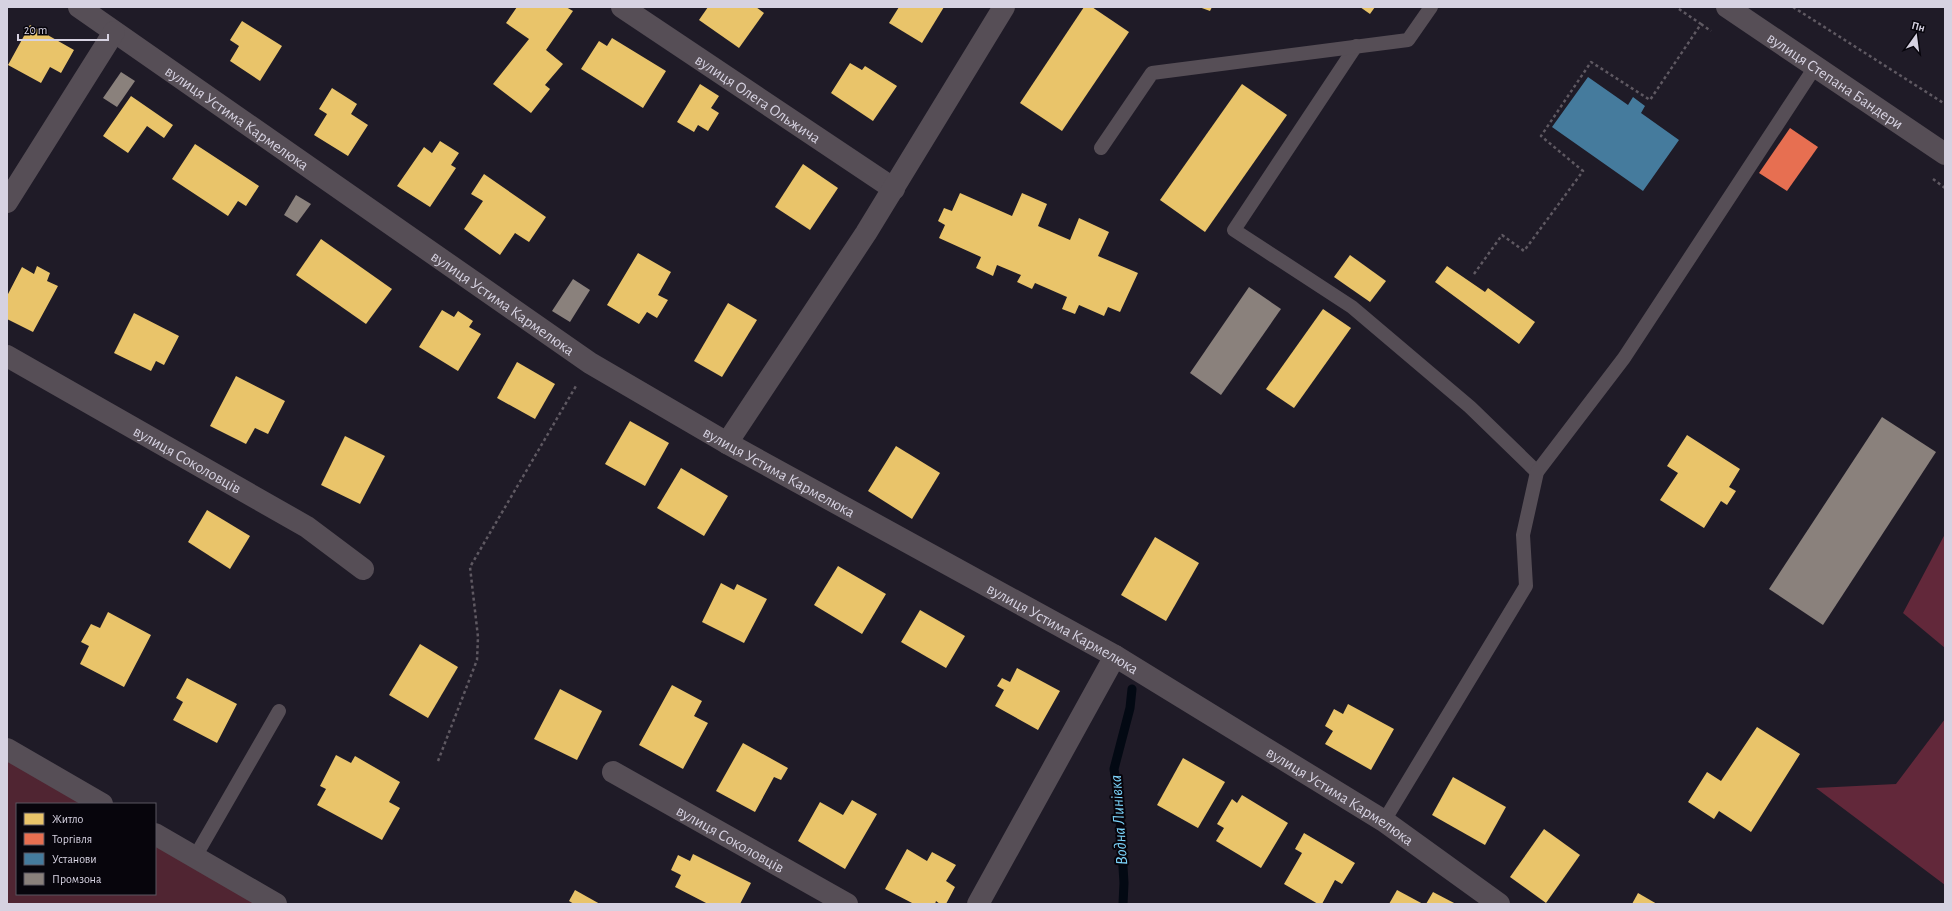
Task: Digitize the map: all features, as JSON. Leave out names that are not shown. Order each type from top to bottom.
[{"type":"street","name":"вулиця Устима Кармелюка","points":[[79,7],[590,363],[727,443],[1115,656],[1384,821],[1499,904]]},
{"type":"street","name":"вулиця Олега Ольжича","points":[[622,7],[894,189]]},
{"type":"street","points":[[727,443],[862,240],[1004,7]]},
{"type":"street","name":"вулиця Степана Бандери","points":[[1727,7],[1945,154]]},
{"type":"street","points":[[7,202],[114,32]]},
{"type":"street","name":"вулиця Соколовців","points":[[7,356],[307,527],[363,569]]},
{"type":"street","points":[[978,904],[1115,656]]},
{"type":"street","points":[[7,749],[100,803]]},
{"type":"street","name":"вулиця Соколовців","points":[[613,772],[847,904]]},
{"type":"street","points":[[156,835],[276,904]]},
{"type":"lane","points":[[1101,148],[1152,73],[1408,40],[1431,7]]},
{"type":"lane","points":[[1356,46],[1234,230],[1352,307],[1470,406],[1537,472]]},
{"type":"lane","points":[[1384,821],[1526,586],[1523,535],[1537,472],[1624,358],[1816,67]]},
{"type":"lane","points":[[195,857],[279,711]]},
{"type":"path","points":[[1474,274],[1502,235],[1524,251],[1583,171],[1541,136],[1591,62],[1650,100],[1701,24],[1676,7]]},
{"type":"path","points":[[1793,7],[1945,104]]},
{"type":"path","points":[[438,761],[477,660],[478,637],[470,568],[590,363]]},
{"type":"shaded area","points":[[1945,534],[1945,648],[1903,613]]},
{"type":"shaded area","points":[[1945,719],[1945,885],[1816,788],[1896,784]]},
{"type":"shaded area","points":[[7,754],[89,803],[16,803],[16,895],[156,895],[156,843],[262,904],[7,904]]},
{"type":"building: Житло","points":[[517,7],[566,7],[573,11],[546,50],[563,64],[545,85],[550,89],[531,113],[493,84],[529,39],[506,23]]},
{"type":"building: Житло","points":[[708,7],[756,7],[764,13],[739,48],[699,20]]},
{"type":"building: Житло","points":[[899,7],[944,7],[922,43],[889,23]]},
{"type":"building: Житло","points":[[1084,7],[1092,7],[1129,32],[1062,131],[1020,103]]},
{"type":"building: Житло","points":[[1199,7],[1212,7],[1210,11]]},
{"type":"building: Житло","points":[[1360,7],[1375,7],[1370,14]]},
{"type":"building: Житло","points":[[242,21],[282,46],[260,81],[230,61],[239,46],[230,40]]},
{"type":"building: Житло","points":[[30,25],[74,50],[61,73],[50,67],[41,83],[8,65]]},
{"type":"building: Житло","points":[[612,38],[666,71],[643,108],[581,69],[599,41],[607,46]]},
{"type":"building: Житло","points":[[850,63],[862,70],[865,66],[897,86],[873,121],[831,93]]},
{"type":"building: Житло","points":[[700,84],[719,96],[711,108],[719,113],[708,131],[698,125],[694,132],[677,122]]},
{"type":"building: Житло","points":[[1242,84],[1287,115],[1205,232],[1160,200]]},
{"type":"building: Житло","points":[[332,88],[357,104],[351,114],[368,125],[348,156],[314,135],[327,114],[319,109]]},
{"type":"building: Житло","points":[[131,96],[173,125],[164,138],[147,126],[128,153],[103,136]]},
{"type":"building: Житло","points":[[440,141],[459,153],[451,165],[456,168],[430,207],[397,186],[424,147],[432,153]]},
{"type":"building: Житло","points":[[195,144],[259,186],[246,206],[238,201],[228,216],[172,179]]},
{"type":"building: Житло","points":[[803,164],[838,188],[810,230],[775,207]]},
{"type":"building: Житло","points":[[484,174],[546,217],[529,242],[515,233],[500,255],[464,229],[483,201],[471,194]]},
{"type":"building: Житло","points":[[960,193],[1012,216],[1022,193],[1047,204],[1038,226],[1070,240],[1079,218],[1109,232],[1098,256],[1138,273],[1120,312],[1108,307],[1104,316],[1079,305],[1075,314],[1062,309],[1067,297],[1035,283],[1032,289],[1017,282],[1021,275],[997,265],[993,276],[976,268],[981,257],[939,238],[945,225],[938,221],[944,208],[952,211]]},
{"type":"building: Житло","points":[[321,239],[392,289],[366,324],[296,275]]},
{"type":"building: Житло","points":[[638,253],[671,272],[658,295],[668,300],[657,318],[647,312],[639,324],[607,305]]},
{"type":"building: Житло","points":[[1350,255],[1386,281],[1370,302],[1334,277]]},
{"type":"building: Житло","points":[[37,266],[50,273],[47,281],[58,286],[33,332],[7,319],[7,296],[22,267],[34,274]]},
{"type":"building: Житло","points":[[1447,266],[1485,292],[1488,288],[1535,322],[1519,344],[1435,282]]},
{"type":"building: Житло","points":[[728,303],[757,320],[722,377],[694,361]]},
{"type":"building: Житло","points":[[1323,309],[1351,328],[1294,408],[1266,389]]},
{"type":"building: Житло","points":[[442,310],[454,317],[458,311],[473,321],[469,327],[481,334],[458,371],[419,347]]},
{"type":"building: Житло","points":[[134,313],[179,336],[164,365],[156,361],[151,371],[114,353]]},
{"type":"building: Житло","points":[[517,362],[555,384],[535,419],[497,398]]},
{"type":"building: Житло","points":[[236,376],[285,401],[268,434],[255,428],[246,444],[210,426]]},
{"type":"building: Житло","points":[[630,421],[669,443],[645,486],[605,464]]},
{"type":"building: Житло","points":[[1687,435],[1740,469],[1729,487],[1736,491],[1727,505],[1721,501],[1704,528],[1660,500],[1678,473],[1667,466]]},
{"type":"building: Житло","points":[[345,436],[385,456],[360,504],[321,485]]},
{"type":"building: Житло","points":[[896,446],[940,473],[912,519],[868,491]]},
{"type":"building: Житло","points":[[681,468],[728,496],[704,536],[657,508]]},
{"type":"building: Житло","points":[[207,510],[250,536],[230,569],[188,542]]},
{"type":"building: Житло","points":[[1155,537],[1199,563],[1166,621],[1121,595]]},
{"type":"building: Житло","points":[[838,566],[886,594],[862,634],[814,605]]},
{"type":"building: Житло","points":[[721,583],[734,590],[737,584],[767,599],[744,643],[702,622]]},
{"type":"building: Житло","points":[[920,610],[965,636],[946,668],[901,642]]},
{"type":"building: Житло","points":[[108,612],[151,635],[124,687],[80,664],[89,646],[81,642],[91,624],[100,628]]},
{"type":"building: Житло","points":[[420,644],[458,667],[428,718],[389,695]]},
{"type":"building: Житло","points":[[1017,668],[1060,691],[1038,730],[995,706],[1004,690],[997,686],[1002,678],[1010,682]]},
{"type":"building: Житло","points":[[187,678],[237,704],[217,743],[173,720],[183,702],[176,698]]},
{"type":"building: Житло","points":[[672,685],[702,701],[694,716],[708,723],[683,769],[639,745]]},
{"type":"building: Житло","points":[[560,689],[602,711],[577,760],[534,739]]},
{"type":"building: Житло","points":[[1348,704],[1394,729],[1371,770],[1325,744],[1333,731],[1325,726],[1334,709],[1343,714]]},
{"type":"building: Житло","points":[[1757,727],[1800,754],[1751,832],[1719,811],[1714,819],[1688,802],[1707,772],[1721,781]]},
{"type":"building: Житло","points":[[743,743],[788,768],[781,780],[774,777],[755,812],[716,791]]},
{"type":"building: Житло","points":[[336,755],[351,763],[355,756],[400,782],[389,802],[400,808],[382,840],[317,805],[326,789],[320,786]]},
{"type":"building: Житло","points":[[1183,758],[1225,782],[1198,828],[1157,805]]},
{"type":"building: Житло","points":[[1453,777],[1506,807],[1485,845],[1432,815]]},
{"type":"building: Житло","points":[[1242,795],[1288,823],[1261,868],[1216,841],[1224,828],[1217,824],[1232,799],[1237,803]]},
{"type":"building: Житло","points":[[852,800],[877,814],[845,869],[798,841],[820,802],[843,815]]},
{"type":"building: Житло","points":[[1544,829],[1580,855],[1546,903],[1510,877]]},
{"type":"building: Житло","points":[[1304,833],[1355,863],[1342,884],[1335,880],[1322,904],[1318,904],[1284,884],[1302,853],[1295,849]]},
{"type":"building: Житло","points":[[907,849],[927,861],[932,852],[956,865],[946,881],[955,887],[946,904],[940,904],[936,901],[935,904],[914,904],[885,889]]},
{"type":"building: Житло","points":[[693,854],[751,883],[740,904],[708,904],[675,887],[681,875],[671,870],[678,855],[690,861]]},
{"type":"building: Житло","points":[[575,890],[600,904],[574,904],[569,901]]},
{"type":"building: Житло","points":[[1397,890],[1423,904],[1389,904]]},
{"type":"building: Житло","points":[[1433,892],[1456,904],[1426,904]]},
{"type":"building: Житло","points":[[1638,893],[1657,904],[1632,904]]},
{"type":"building: Торгівля","points":[[1790,128],[1818,147],[1787,191],[1759,173]]},
{"type":"building: Установи","points":[[1588,77],[1628,105],[1633,97],[1645,106],[1641,113],[1679,140],[1643,191],[1552,127]]},
{"type":"building: Промзона","points":[[121,72],[135,81],[117,107],[103,98]]},
{"type":"building: Промзона","points":[[296,195],[311,204],[297,223],[284,215]]},
{"type":"building: Промзона","points":[[573,279],[590,290],[570,322],[552,311]]},
{"type":"building: Промзона","points":[[1249,287],[1281,309],[1221,395],[1190,373]]},
{"type":"building: Промзона","points":[[1882,417],[1936,452],[1823,625],[1769,589]]},
{"type":"waterway","name":"Водна Линівка","points":[[1123,904],[1124,883],[1119,803],[1114,769],[1130,708],[1132,689]]}]
